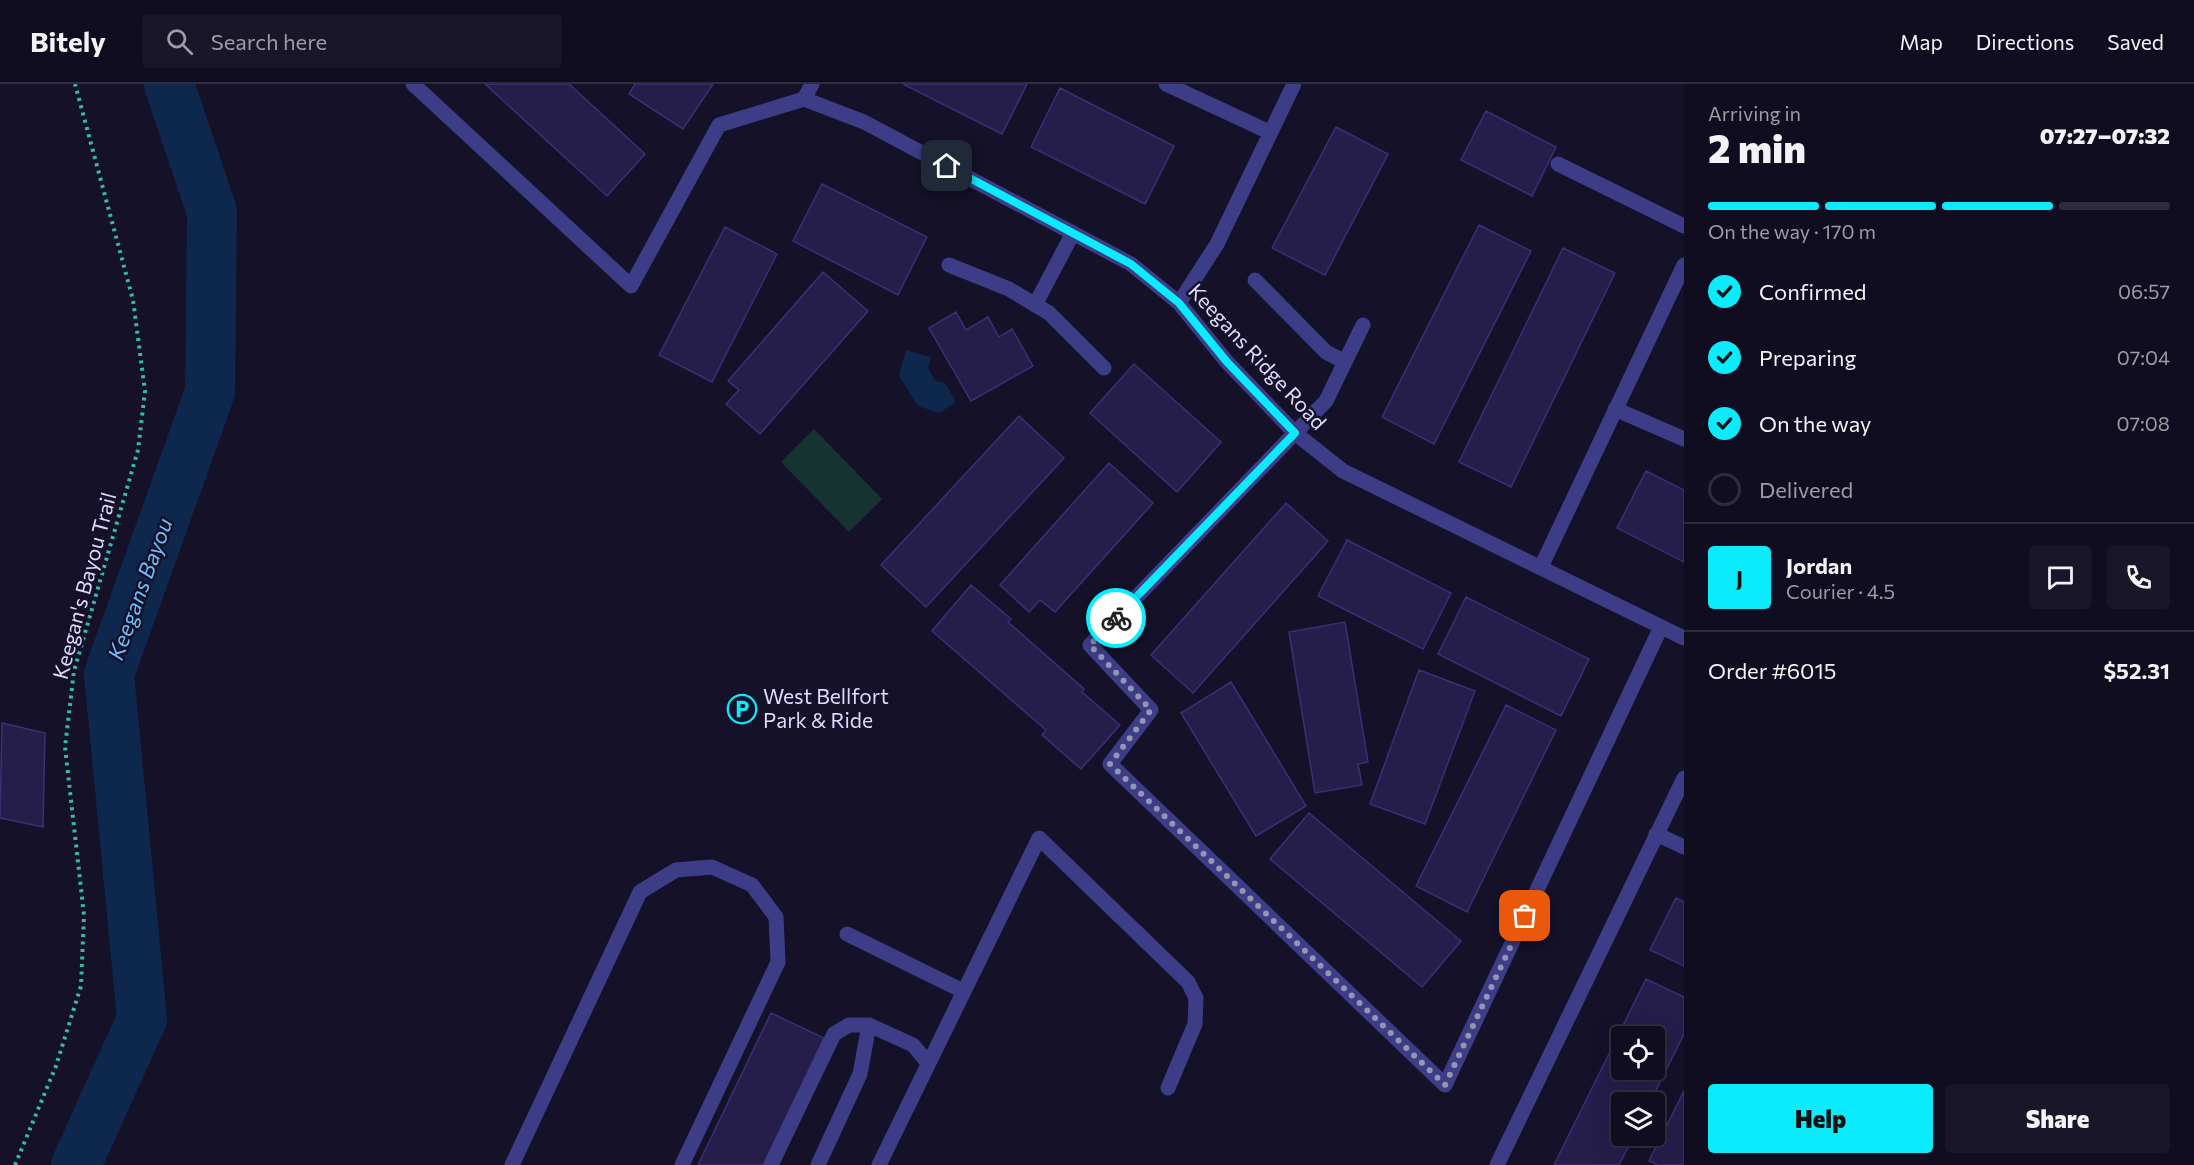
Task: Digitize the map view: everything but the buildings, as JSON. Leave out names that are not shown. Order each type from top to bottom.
[{"type":"street","points":[[413,84],[631,286],[718,125],[804,99],[812,84]]},
{"type":"street","points":[[1166,84],[1269,132]]},
{"type":"street","points":[[1179,303],[1217,244],[1294,84]]},
{"type":"street","name":"Keegans Ridge Road","points":[[804,99],[864,122],[1131,264],[1179,303],[1227,362],[1295,433],[1343,471],[1684,638]]},
{"type":"street","points":[[1558,164],[1684,226]]},
{"type":"street","points":[[1035,305],[1073,233]]},
{"type":"street","points":[[949,265],[1009,289],[1049,313],[1104,368]]},
{"type":"street","points":[[1540,567],[1684,265]]},
{"type":"street","points":[[1255,280],[1326,352],[1345,362]]},
{"type":"street","points":[[1363,325],[1326,401],[1090,645],[1151,710],[1110,764],[1445,1085],[1661,627]]},
{"type":"street","points":[[1615,410],[1684,439]]},
{"type":"street","points":[[1497,1165],[1684,778]]},
{"type":"street","points":[[1656,834],[1684,848]]},
{"type":"street","points":[[879,1165],[1039,838],[1188,982],[1196,999],[1195,1024],[1168,1088]]},
{"type":"street","points":[[512,1165],[640,892],[676,870],[712,867],[752,885],[776,917],[778,962],[682,1165]]},
{"type":"street","points":[[847,934],[963,991]]},
{"type":"street","points":[[771,1165],[834,1034],[849,1025],[869,1025],[913,1045],[928,1063]]},
{"type":"street","points":[[818,1165],[860,1074],[869,1025]]},
{"type":"path","name":"Keegan's Bayou Trail","points":[[15,1165],[56,1066],[81,986],[84,915],[65,747],[74,671],[138,450],[145,391],[134,300],[75,84]]},
{"type":"green space","points":[[814,429],[882,499],[849,532],[781,462]]},
{"type":"water","points":[[906,350],[931,357],[928,368],[935,381],[945,383],[956,402],[939,413],[918,406],[899,376]]},
{"type":"waterway","name":"Keegans Bayou","points":[[76,1165],[142,1019],[109,674],[210,392],[212,212],[169,84]]},
{"type":"way so far","points":[[1116,618],[1090,645],[1151,710],[1110,764],[1445,1085],[1525,916]]},
{"type":"place","name":"West Bellfort Park & Ride","points":[[742,709]]},
{"type":"route","points":[[947,166],[1131,264],[1179,303],[1227,362],[1295,433],[1116,618]]}]
